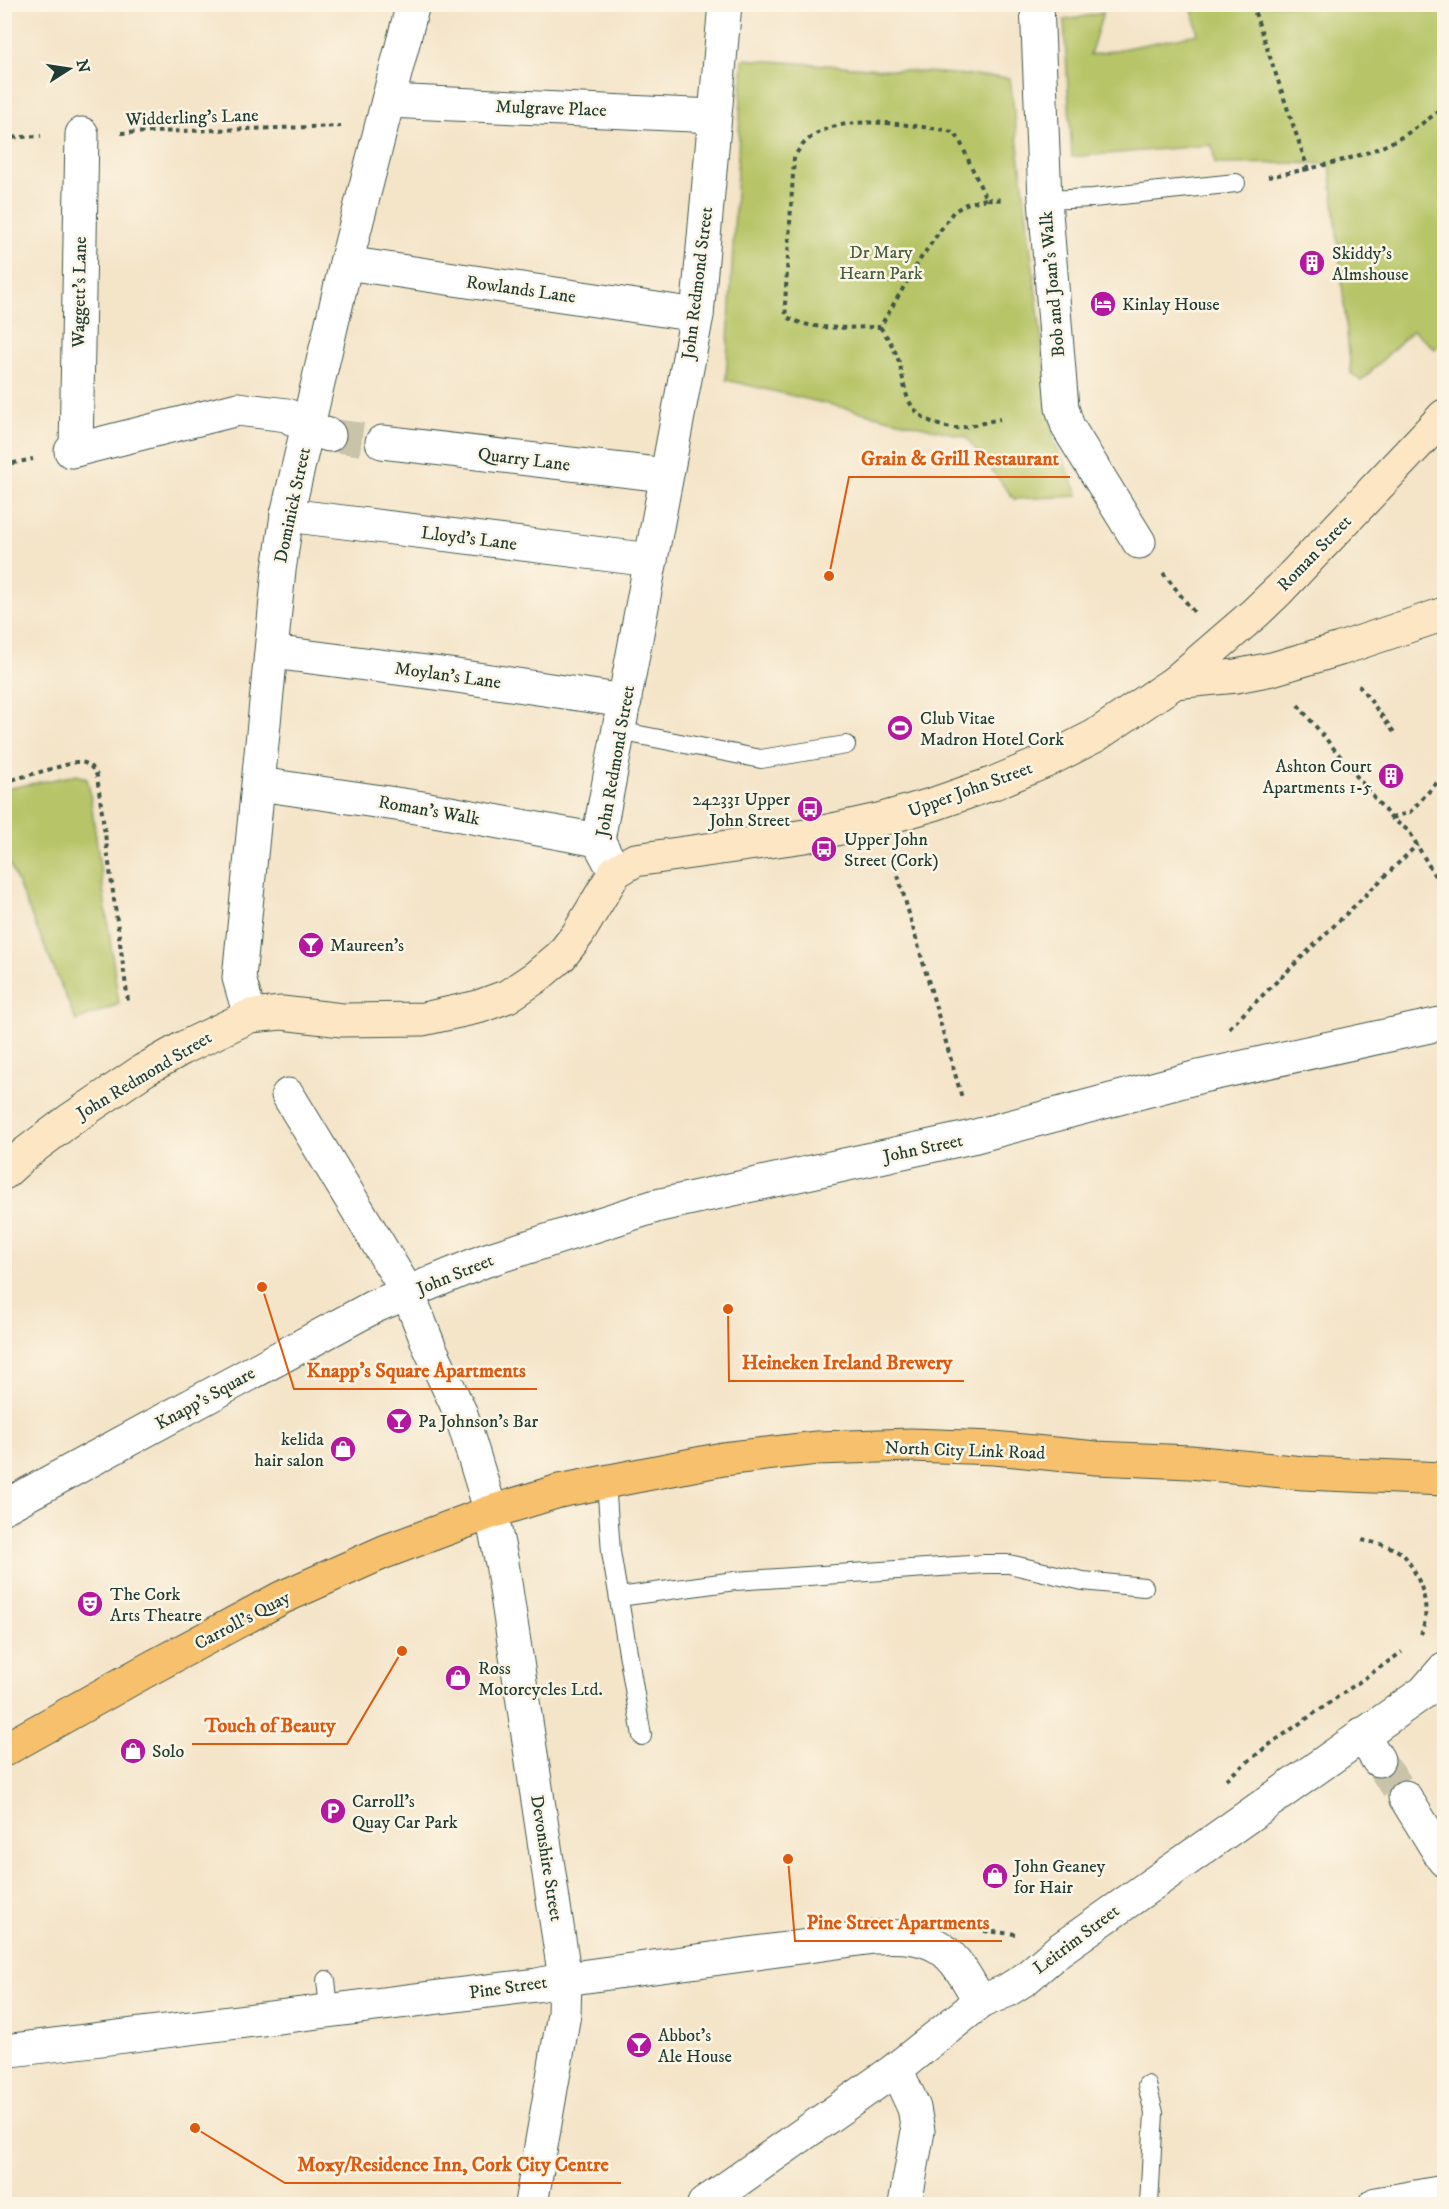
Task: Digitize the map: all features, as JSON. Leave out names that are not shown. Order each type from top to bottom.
[{"type":"highway","name":"North City Link Road","points":[[490,1512],[559,1491],[723,1459],[817,1449],[911,1445],[993,1448],[1096,1458],[1190,1462],[1303,1473],[1444,1479]]},
{"type":"highway","name":"Carroll's Quay","points":[[4,1750],[149,1668],[281,1598],[384,1552],[490,1512]]},
{"type":"street","name":"Dominick Street","points":[[250,1016],[239,978],[279,570],[287,515],[319,432],[346,262],[412,4]]},
{"type":"street","name":"John Redmond Street","points":[[4,1173],[26,1153],[70,1120],[144,1070],[183,1048],[250,1016],[282,1013],[342,1020],[423,1019],[478,1006],[508,996],[536,977],[561,956],[578,934],[615,872],[598,840],[697,315],[725,4]]},
{"type":"street","name":"Bob and Joan's Walk","points":[[1037,4],[1045,200],[1062,408],[1068,427],[1138,542]]},
{"type":"street","name":"Mulgrave Place","points":[[384,113],[714,116]]},
{"type":"street","name":"Waggett's Lane","points":[[82,134],[74,450],[238,409],[287,415],[319,432]]},
{"type":"street","name":"Rowlands Lane","points":[[346,262],[697,315]]},
{"type":"street","name":"Roman Street","points":[[1175,682],[1222,643],[1279,590],[1444,416]]},
{"type":"street","name":"Quarry Lane","points":[[382,442],[665,475]]},
{"type":"street","name":"Lloyd's Lane","points":[[287,515],[651,560]]},
{"type":"street","name":"Upper John Street","points":[[615,872],[635,860],[805,836],[882,819],[934,804],[994,783],[1046,761],[1095,736],[1175,682],[1236,676],[1272,669],[1444,614]]},
{"type":"street","name":"Moylan's Lane","points":[[272,652],[450,675],[622,716]]},
{"type":"street","name":"Roman's Walk","points":[[259,784],[423,808],[598,840]]},
{"type":"street","name":"John Street","points":[[408,1293],[484,1261],[656,1206],[972,1137],[1198,1077],[1444,1023]]},
{"type":"street","name":"Devonshire Street","points":[[288,1095],[408,1293],[429,1346],[461,1414],[490,1512],[502,1563],[565,1979],[564,2014],[531,2205]]},
{"type":"street","name":"Knapp's Square","points":[[4,1507],[373,1307],[408,1293]]},
{"type":"street","name":"Leitrim Street","points":[[704,2205],[896,2069],[980,2002],[1006,1991],[1059,1950],[1370,1747],[1444,1669]]},
{"type":"street","points":[[1406,1797],[1444,1860]]},
{"type":"street","name":"Pine Street","points":[[4,2051],[328,1995],[537,1985],[565,1979],[902,1935],[927,1940],[946,1952],[966,1976],[980,2002]]},
{"type":"street","points":[[896,2069],[914,2108],[918,2131],[905,2205]]},
{"type":"street","points":[[1377,2205],[1444,2192]]},
{"type":"lane","points":[[1045,200],[1093,198],[1236,183]]},
{"type":"lane","points":[[622,716],[761,759],[846,745]]},
{"type":"lane","points":[[606,1481],[611,1552],[642,1736]]},
{"type":"lane","points":[[619,1597],[735,1581],[986,1564],[1009,1564],[1083,1581],[1144,1587]]},
{"type":"lane","points":[[1147,2085],[1154,2113],[1149,2205]]},
{"type":"path","points":[[1252,4],[1308,169]]},
{"type":"path","points":[[1236,183],[1308,169],[1377,149],[1413,131],[1444,106]]},
{"type":"path","name":"Widderling's Lane","points":[[4,138],[384,113]]},
{"type":"path","points":[[880,327],[808,326],[786,316],[794,158],[799,148],[822,131],[843,124],[862,122],[946,130],[954,133],[959,139],[986,199]]},
{"type":"path","points":[[880,327],[921,258],[953,212],[966,204],[986,199],[1045,200]]},
{"type":"path","points":[[880,327],[891,342],[898,359],[907,397],[914,409],[924,417],[934,424],[956,429],[1000,419]]},
{"type":"path","points":[[1138,542],[1198,618]]},
{"type":"path","points":[[1353,678],[1396,735]]},
{"type":"path","points":[[1307,717],[1391,818],[1409,831],[1444,892]]},
{"type":"path","points":[[4,782],[76,762],[84,762],[92,766],[98,776],[128,1001]]},
{"type":"path","points":[[1391,818],[1410,812],[1444,775]]},
{"type":"path","points":[[1227,1030],[1418,844]]},
{"type":"path","points":[[893,860],[964,1102]]},
{"type":"path","points":[[1362,1540],[1384,1545],[1403,1554],[1419,1578],[1426,1604],[1425,1624],[1419,1638]]},
{"type":"path","points":[[1370,1676],[1403,1651]]},
{"type":"path","points":[[974,1931],[1024,1935]]},
{"type":"green space","points":[[1191,5],[1444,5],[1444,339],[1435,349],[1413,330],[1361,381],[1351,373],[1330,164],[1215,164],[1212,145],[1072,157],[1064,20],[1103,13],[1090,55],[1198,34]]},
{"type":"green space","name":"Dr Mary Hearn Park","points":[[743,59],[1010,78],[1054,442],[1079,496],[1014,499],[966,437],[726,380]]},
{"type":"green space","points":[[77,775],[87,779],[89,787],[119,1004],[76,1021],[5,853],[4,789]]},
{"type":"tunnel","points":[[329,435],[382,442]]},
{"type":"tunnel","points":[[1378,1760],[1405,1797]]},
{"type":"place","name":"Skiddy's Almshouse","points":[[1312,263]]},
{"type":"place","name":"Kinlay House","points":[[1103,304]]},
{"type":"place","name":"Grain & Grill Restaurant","points":[[829,576]]},
{"type":"place","name":"Club Vitae Madron Hotel Cork","points":[[900,728]]},
{"type":"place","name":"Ashton Court Apartments 1-5","points":[[1391,776]]},
{"type":"place","name":"242331 Upper John Street","points":[[810,809]]},
{"type":"place","name":"Upper John Street (Cork)","points":[[824,849]]},
{"type":"place","name":"Maureen’s","points":[[311,945]]},
{"type":"place","name":"Knapp's Square Apartments","points":[[262,1287]]},
{"type":"place","name":"Heineken Ireland Brewery","points":[[728,1309]]},
{"type":"place","name":"Pa Johnson’s Bar","points":[[399,1421]]},
{"type":"place","name":"kelida hair salon","points":[[343,1449]]},
{"type":"place","name":"The Cork Arts Theatre","points":[[90,1604]]},
{"type":"place","name":"Touch of Beauty","points":[[402,1651]]},
{"type":"place","name":"Ross Motorcycles Ltd.","points":[[458,1678]]},
{"type":"place","name":"Solo","points":[[133,1751]]},
{"type":"place","name":"Carroll's Quay Car Park","points":[[333,1811]]},
{"type":"place","name":"Pine Street Apartments","points":[[788,1859]]},
{"type":"place","name":"John Geaney for Hair","points":[[995,1876]]},
{"type":"place","name":"Abbot’s Ale House","points":[[639,2045]]},
{"type":"place","name":"Moxy/Residence Inn, Cork City Centre","points":[[195,2128]]}]
